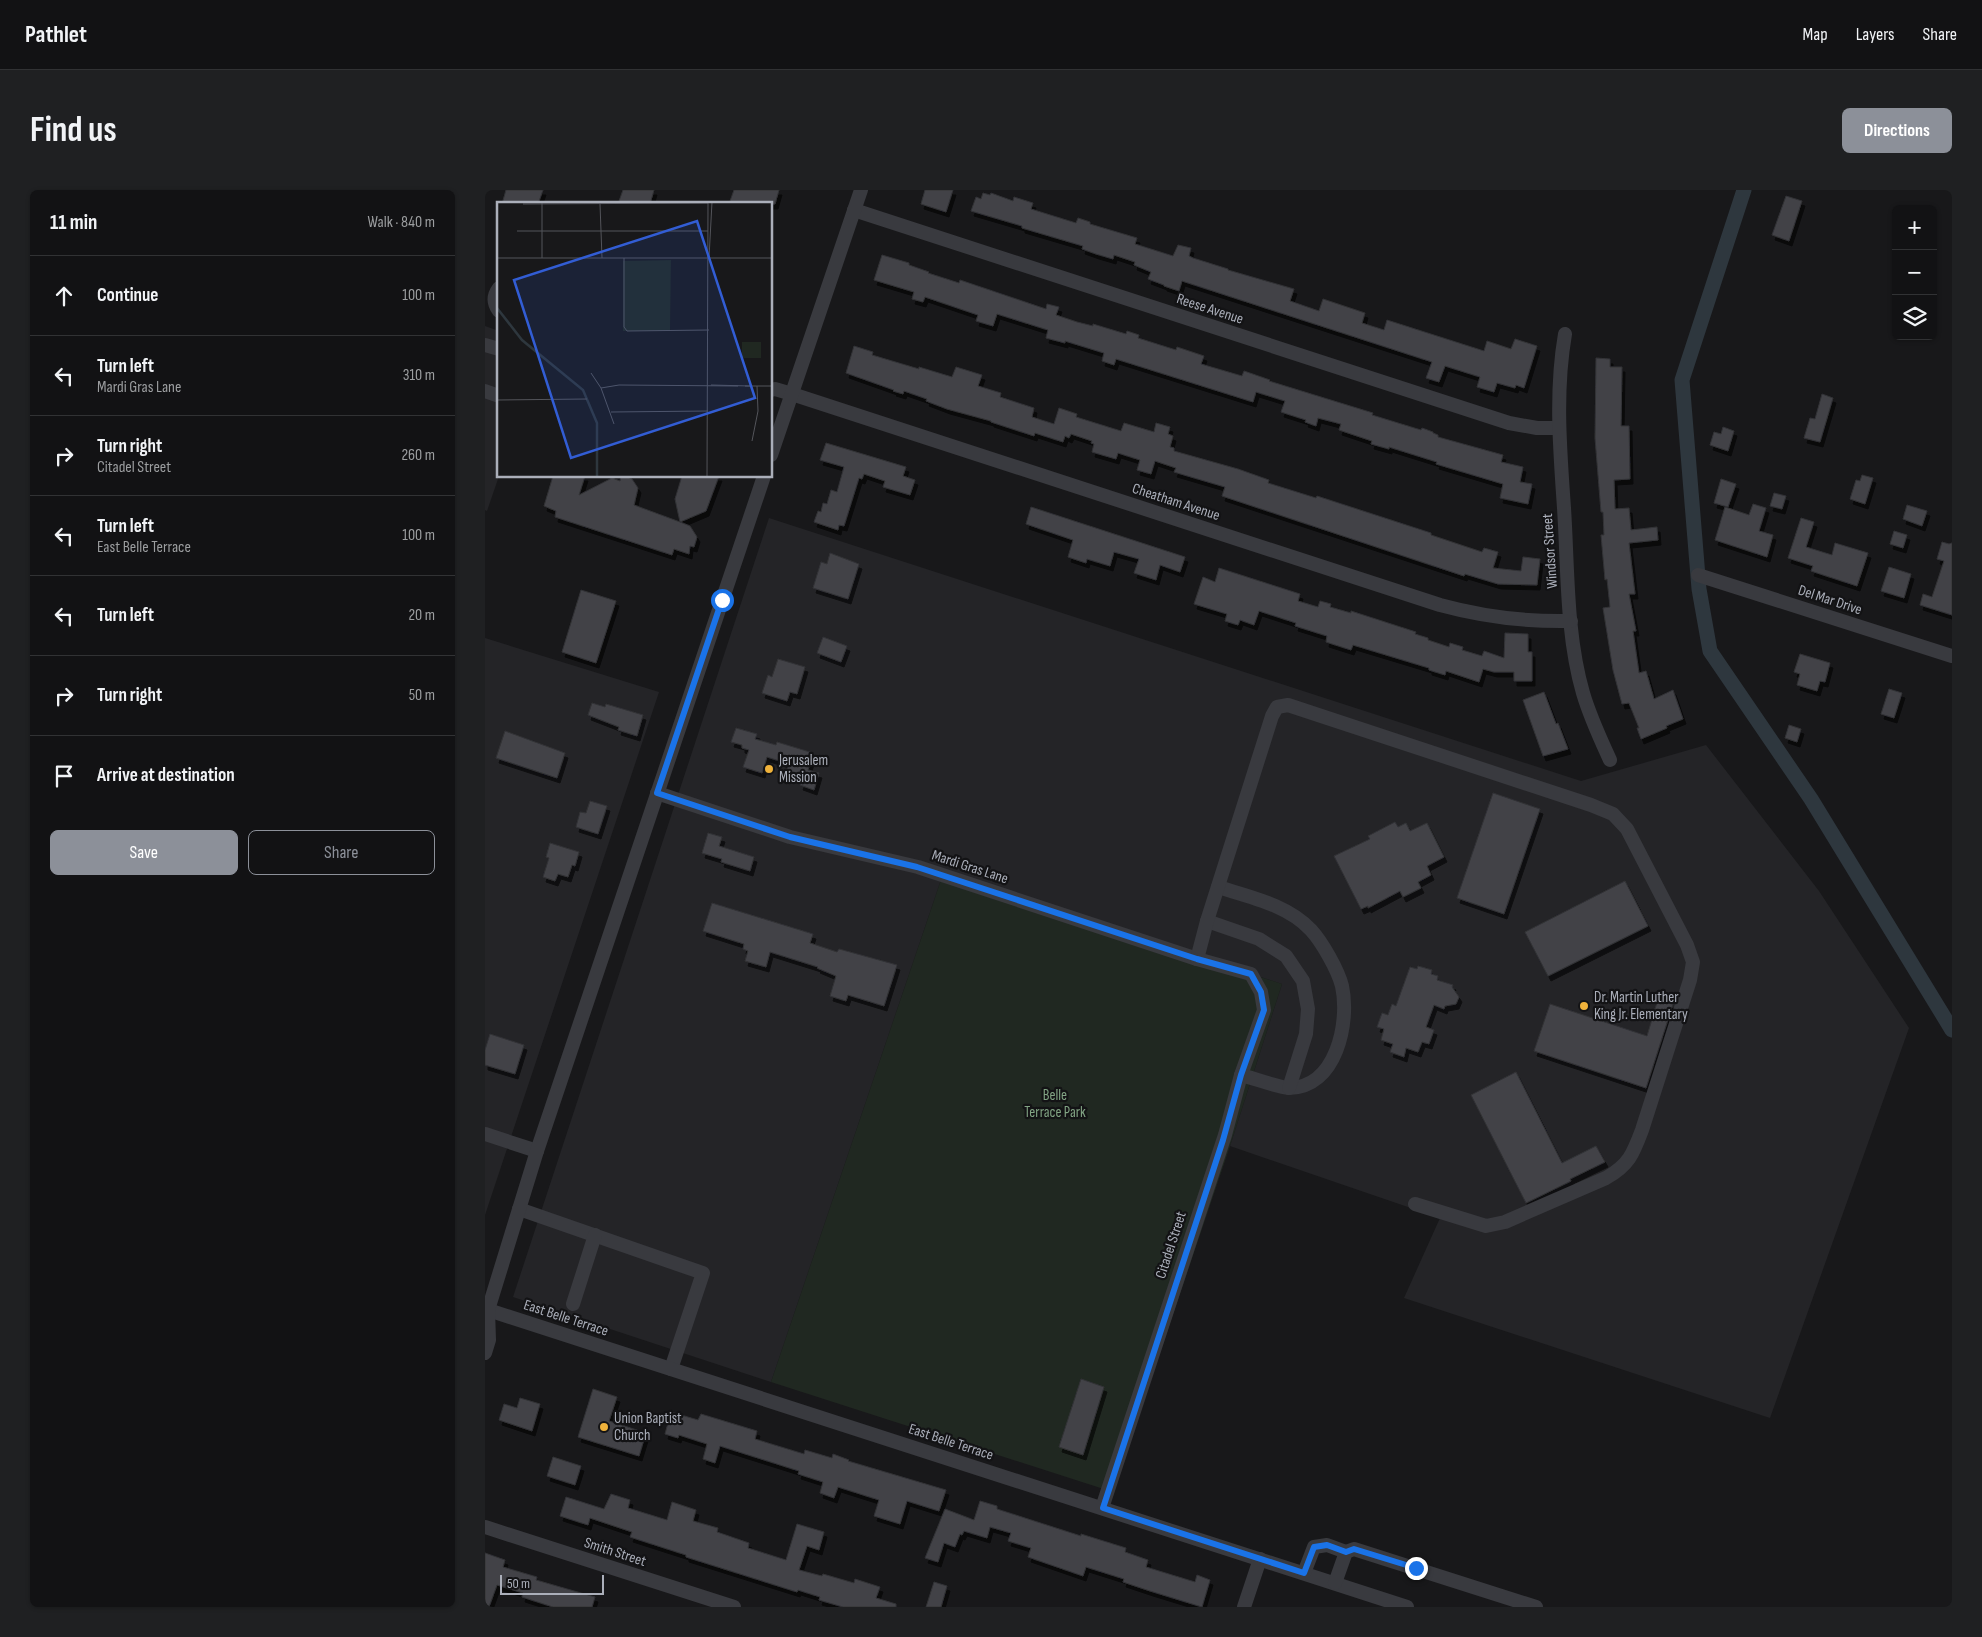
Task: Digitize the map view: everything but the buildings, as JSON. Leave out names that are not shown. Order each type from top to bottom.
[{"type":"street","points":[[773,449],[861,190]]},
{"type":"street","name":"Reese Avenue","points":[[854,210],[1509,423],[1537,428],[1559,428]]},
{"type":"street","points":[[493,291],[497,308]]},
{"type":"street","name":"Windsor Street","points":[[1565,334],[1559,390],[1559,428],[1571,621],[1575,657],[1583,692],[1610,760]]},
{"type":"street","points":[[485,344],[497,349]]},
{"type":"street","name":"Cheatham Avenue","points":[[773,388],[1440,605],[1503,619],[1534,622],[1571,621]]},
{"type":"street","points":[[485,391],[497,395]]},
{"type":"street","points":[[485,1353],[489,1340],[486,1310],[537,1151],[763,478]]},
{"type":"street","name":"Del Mar Drive","points":[[1698,575],[1952,656]]},
{"type":"street","points":[[1197,959],[1207,921],[1271,716],[1277,707],[1288,705],[1591,805],[1613,814],[1627,829],[1687,945],[1693,962],[1690,980],[1634,1152],[1622,1169],[1606,1178],[1505,1222],[1486,1226],[1415,1204]]},
{"type":"street","name":"Mardi Gras Lane","points":[[657,793],[790,837],[917,867],[1197,959],[1251,974],[1261,992]]},
{"type":"street","points":[[1218,887],[1268,903],[1290,913],[1311,930],[1328,955],[1342,986],[1344,1011],[1340,1040],[1331,1065],[1311,1083],[1289,1088],[1241,1075]]},
{"type":"street","points":[[1207,921],[1259,939],[1286,956],[1303,980],[1308,1009],[1306,1034],[1289,1088]]},
{"type":"street","name":"Citadel Street","points":[[1103,1508],[1223,1140],[1241,1075],[1264,1010],[1261,992]]},
{"type":"street","points":[[485,1134],[537,1151]]},
{"type":"street","points":[[519,1209],[703,1273],[671,1369]]},
{"type":"street","points":[[573,1304],[595,1235]]},
{"type":"street","name":"East Belle Terrace","points":[[486,1310],[1407,1607]]},
{"type":"street","name":"Smith Street","points":[[485,1527],[734,1607]]},
{"type":"street","points":[[1304,1573],[1314,1547],[1327,1545],[1346,1552],[1354,1549],[1536,1607]]},
{"type":"street","points":[[1335,1583],[1346,1552]]},
{"type":"street","points":[[1244,1607],[1261,1559]]},
{"type":"shaded area","points":[[485,326],[497,330],[498,478],[487,511],[485,510]]},
{"type":"shaded area","name":"Dr. Martin Luther King Jr. Elementary","points":[[769,518],[1581,781],[1706,745],[1819,891],[1909,1028],[1770,1418],[1404,1298],[1440,1218],[1230,1146],[1282,984],[943,874],[771,1382],[513,1297]]},
{"type":"shaded area","points":[[485,638],[659,692],[485,1215]]},
{"type":"green space","name":"Belle Terrace Park","points":[[943,874],[1282,984],[1230,1146],[1113,1492],[771,1382]]},
{"type":"waterway","points":[[1744,190],[1682,380],[1699,589],[1710,651],[1811,799],[1952,1030]]},
{"type":"place","name":"Jerusalem Mission","points":[[769,769]]},
{"type":"place","name":"Dr. Martin Luther King Jr. Elementary","points":[[1584,1006]]},
{"type":"place","name":"Union Baptist Church","points":[[604,1427]]},
{"type":"route","points":[[722,600],[657,793],[790,837],[917,867],[1197,959],[1251,974],[1261,992],[1264,1010],[1258,1030],[1241,1075],[1223,1140],[1103,1508],[1304,1573],[1314,1547],[1327,1545],[1346,1552],[1354,1549],[1416,1568]]}]
